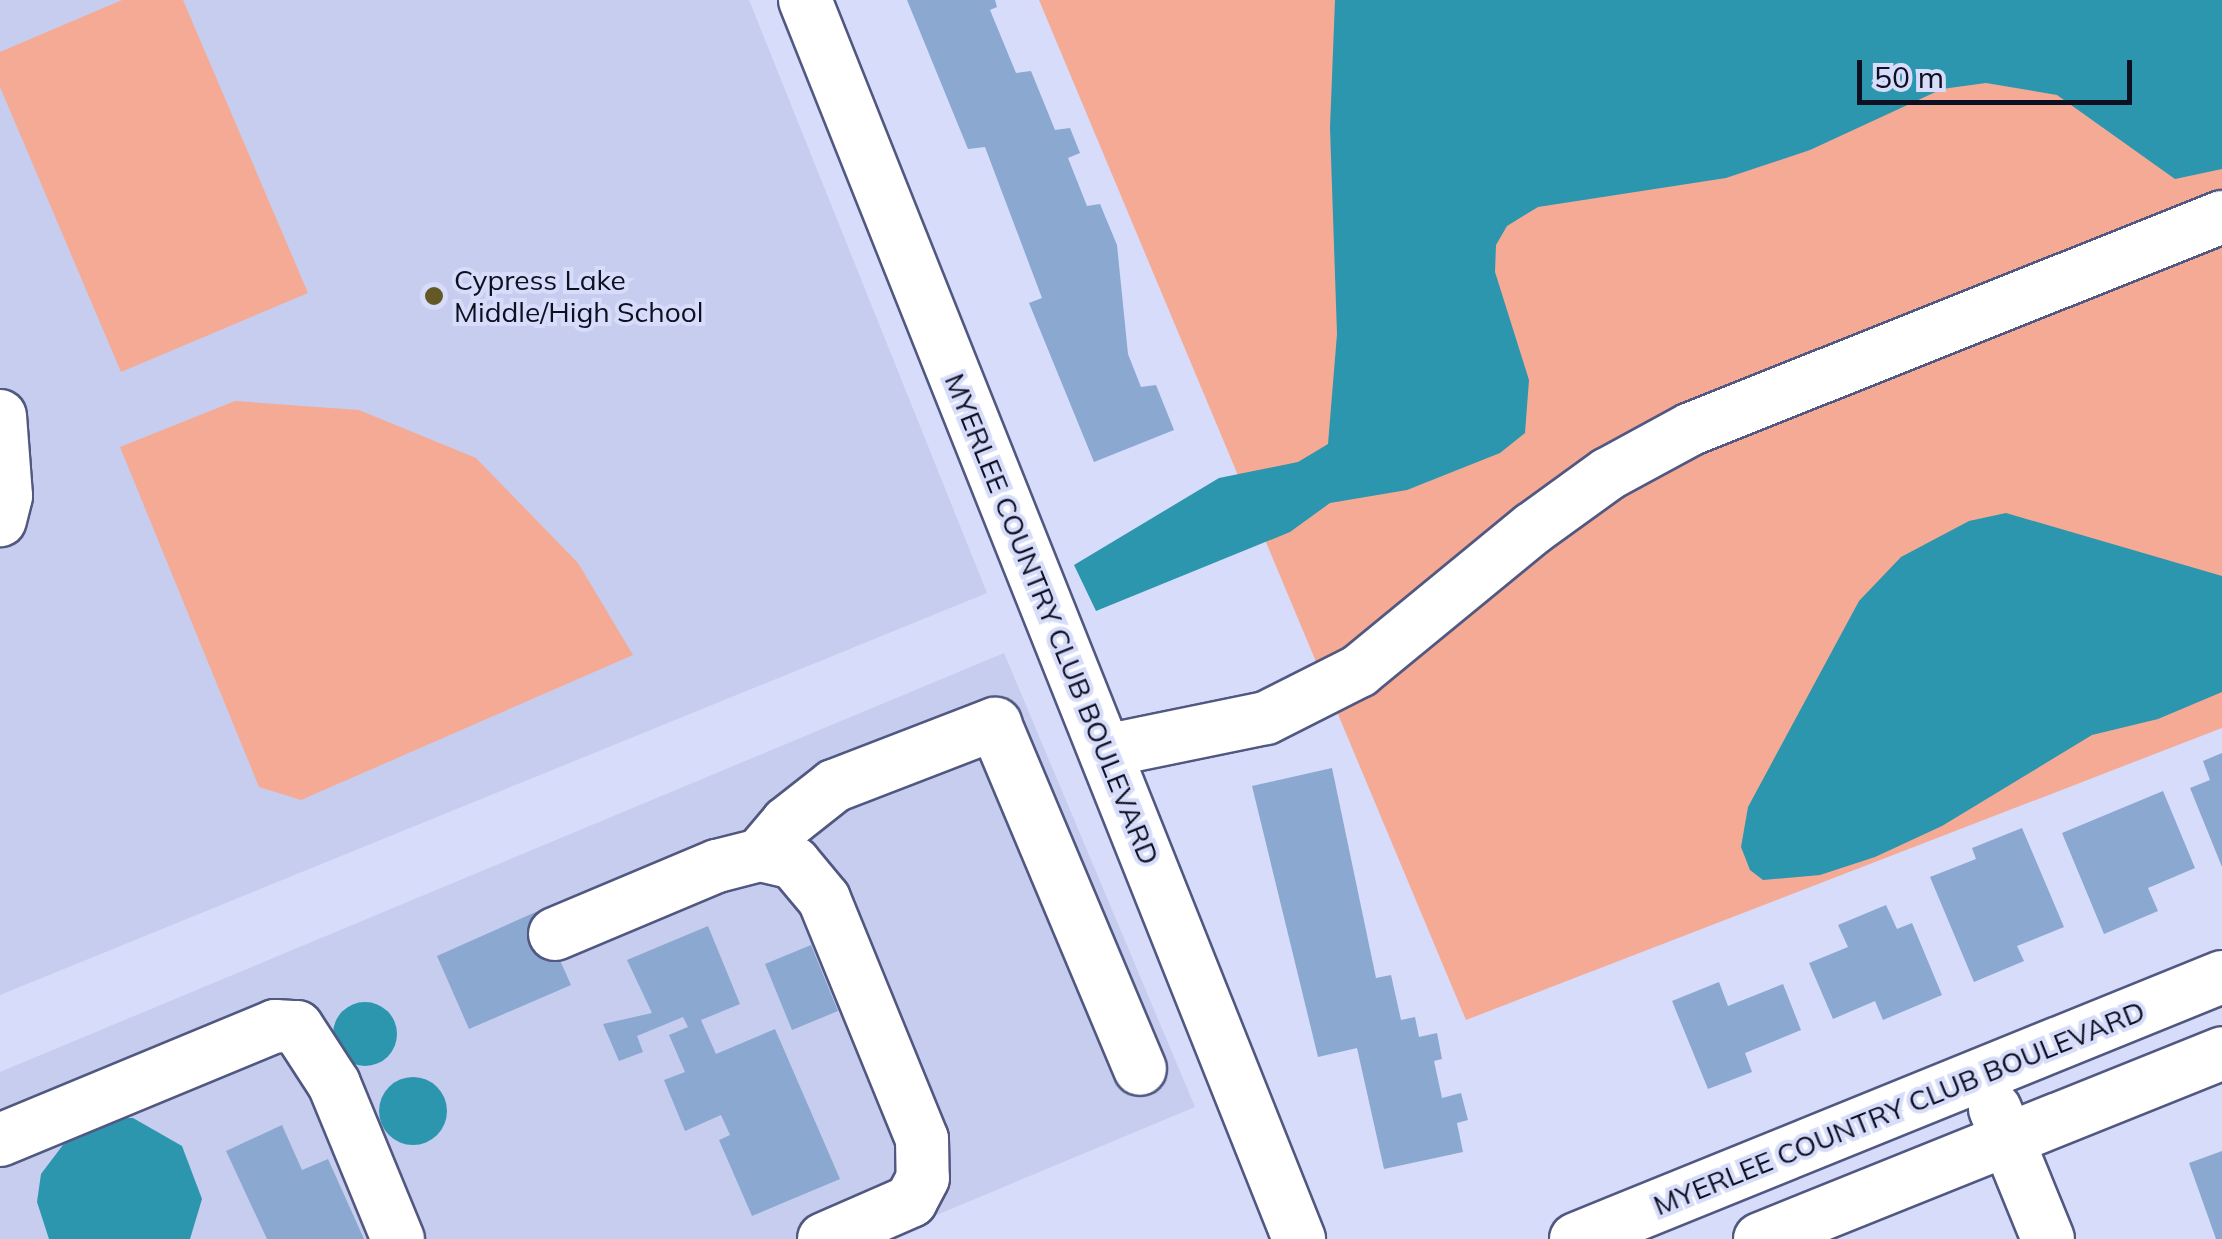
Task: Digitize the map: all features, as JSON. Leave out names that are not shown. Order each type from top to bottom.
[{"type":"street","name":"MYERLEE COUNTRY CLUB BOULEVARD","points":[[805,0],[1299,1239]]},
{"type":"street","points":[[1105,751],[1266,718],[1359,672],[1532,529],[1608,474],[1690,429],[2222,217]]},
{"type":"street","points":[[0,416],[6,496],[0,520]]},
{"type":"street","points":[[760,855],[787,823],[834,786],[995,724],[1140,1069]]},
{"type":"street","points":[[554,934],[717,866],[760,855],[794,863],[824,899],[922,1139],[923,1178],[911,1202],[824,1239]]},
{"type":"street","name":"MYERLEE COUNTRY CLUB BOULEVARD","points":[[1576,1239],[2222,977]]},
{"type":"street","points":[[0,1140],[275,1026],[297,1026],[334,1084],[398,1239]]},
{"type":"street","points":[[1760,1239],[2222,1053]]},
{"type":"street","points":[[1981,1076],[2048,1239]]},
{"type":"shaded area","name":"Cypress Lake Middle/High School","points":[[0,0],[749,0],[987,593],[0,995]]},
{"type":"shaded area","points":[[122,0],[183,0],[308,293],[121,372],[0,87],[0,52]]},
{"type":"shaded area","points":[[1039,0],[2222,0],[2222,728],[1466,1020]]},
{"type":"shaded area","points":[[235,401],[359,410],[476,458],[578,563],[633,655],[301,800],[259,787],[120,447]]},
{"type":"shaded area","points":[[1004,653],[1195,1107],[879,1239],[0,1239],[0,1072]]},
{"type":"water","points":[[1335,0],[2222,0],[2222,169],[2175,179],[2057,95],[1986,83],[1942,89],[1810,150],[1726,178],[1538,207],[1507,226],[1496,245],[1495,272],[1529,380],[1525,433],[1500,453],[1407,490],[1330,503],[1290,532],[1096,611],[1074,565],[1219,478],[1298,462],[1328,444],[1337,334],[1330,128]]},
{"type":"water","points":[[2006,513],[2222,576],[2222,692],[2158,719],[2092,735],[1942,826],[1875,857],[1820,875],[1763,880],[1750,870],[1741,847],[1748,807],[1859,601],[1901,557],[1969,521]]},
{"type":"water","points":[[365,1002],[388,1011],[397,1034],[388,1057],[365,1066],[342,1057],[333,1034],[342,1011]]},
{"type":"water","points":[[413,1077],[426,1079],[437,1087],[445,1098],[445,1124],[437,1135],[426,1143],[413,1145],[400,1143],[389,1135],[381,1124],[379,1111],[381,1098],[389,1087],[400,1079]]},
{"type":"water","points":[[105,1118],[133,1118],[182,1146],[202,1199],[190,1239],[49,1239],[37,1202],[41,1174],[75,1129]]},
{"type":"building","points":[[907,0],[995,0],[997,7],[990,10],[1016,73],[1031,71],[1055,130],[1070,128],[1080,153],[1068,158],[1087,206],[1100,204],[1117,245],[1128,354],[1141,387],[1156,385],[1174,430],[1094,462],[1029,303],[1042,298],[985,147],[968,149]]},
{"type":"building","points":[[2222,753],[2222,867],[2190,788],[2210,780],[2203,761]]},
{"type":"building","points":[[1332,768],[1376,978],[1391,975],[1401,1020],[1415,1017],[1419,1037],[1437,1033],[1442,1059],[1434,1061],[1442,1098],[1461,1093],[1468,1120],[1457,1123],[1463,1152],[1384,1169],[1357,1048],[1318,1057],[1252,786]]},
{"type":"building","points":[[2163,791],[2195,868],[2148,888],[2158,911],[2104,934],[2062,833]]},
{"type":"building","points":[[2022,828],[2064,927],[2017,946],[2024,961],[1974,982],[1930,877],[1976,859],[1972,848]]},
{"type":"building","points":[[1886,905],[1897,929],[1912,923],[1942,995],[1883,1020],[1875,1001],[1833,1019],[1809,963],[1848,947],[1838,925]]},
{"type":"building","points":[[538,911],[571,985],[469,1029],[437,956]]},
{"type":"building","points":[[708,926],[740,1004],[701,1020],[716,1054],[775,1029],[840,1179],[752,1216],[719,1140],[730,1135],[721,1115],[685,1131],[664,1080],[685,1072],[669,1035],[688,1027],[683,1017],[637,1036],[643,1052],[619,1061],[603,1024],[652,1013],[627,960]]},
{"type":"building","points":[[811,945],[838,1011],[792,1030],[765,964]]},
{"type":"building","points":[[1719,982],[1728,1006],[1783,984],[1801,1030],[1745,1053],[1752,1072],[1708,1089],[1672,1001]]},
{"type":"building","points":[[282,1125],[302,1170],[328,1159],[364,1239],[267,1239],[226,1151]]},
{"type":"building","points":[[2222,1151],[2222,1239],[2216,1239],[2189,1163]]},
{"type":"place","name":"Cypress Lake Middle/High School","points":[[434,296]]}]
